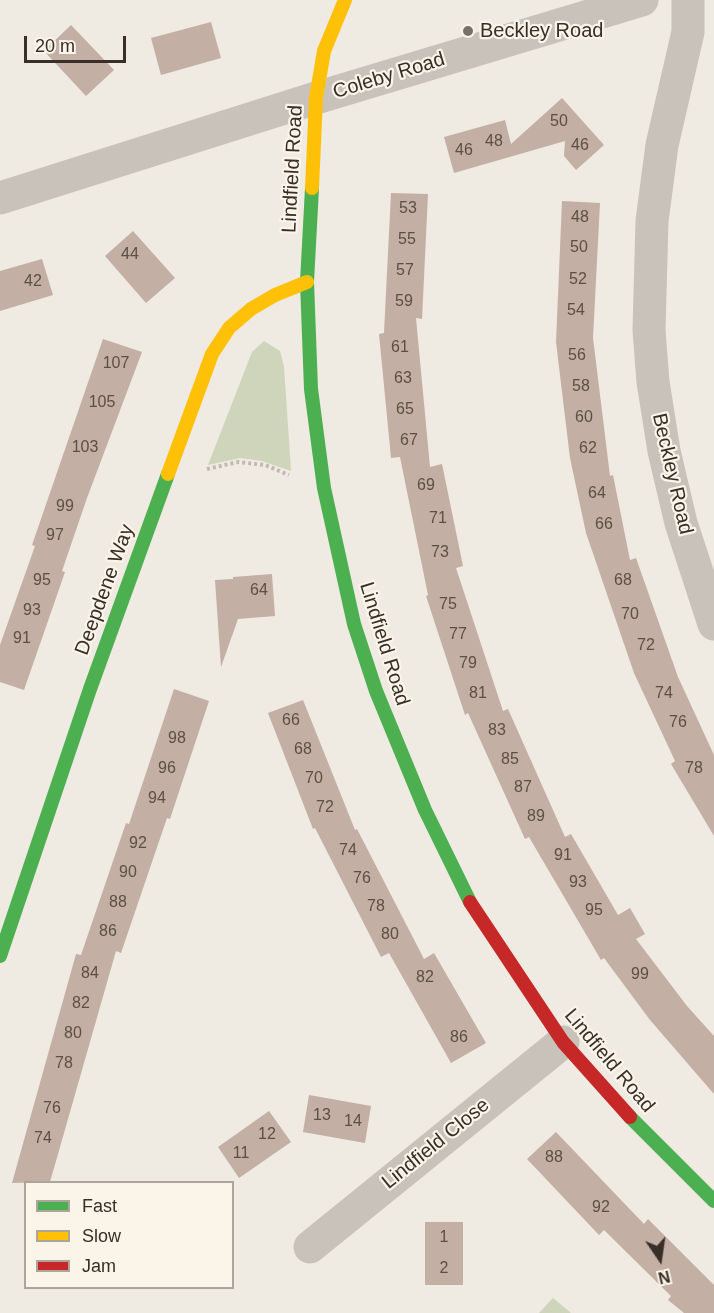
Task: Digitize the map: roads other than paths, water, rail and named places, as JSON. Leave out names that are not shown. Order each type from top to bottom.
[{"type":"street","name":"Lindfield Road","points":[[345,0],[324,51],[316,98],[307,282],[310,389],[324,488],[354,624],[376,691],[425,810],[469,900],[563,1042],[647,1136],[714,1201]]},
{"type":"street","name":"Coleby Road","points":[[0,198],[316,98],[642,0]]},
{"type":"street","name":"Beckley Road","points":[[688,0],[688,32],[662,145],[652,221],[649,330],[653,382],[664,451],[681,523],[714,624]]},
{"type":"street","name":"Deepdene Way","points":[[0,956],[8,901],[90,689],[212,354],[230,328],[251,309],[275,295],[307,282]]},
{"type":"street","name":"Lindfield Close","points":[[310,1247],[563,1042]]},
{"type":"place","name":"Beckley Road","points":[[468,31]]}]
